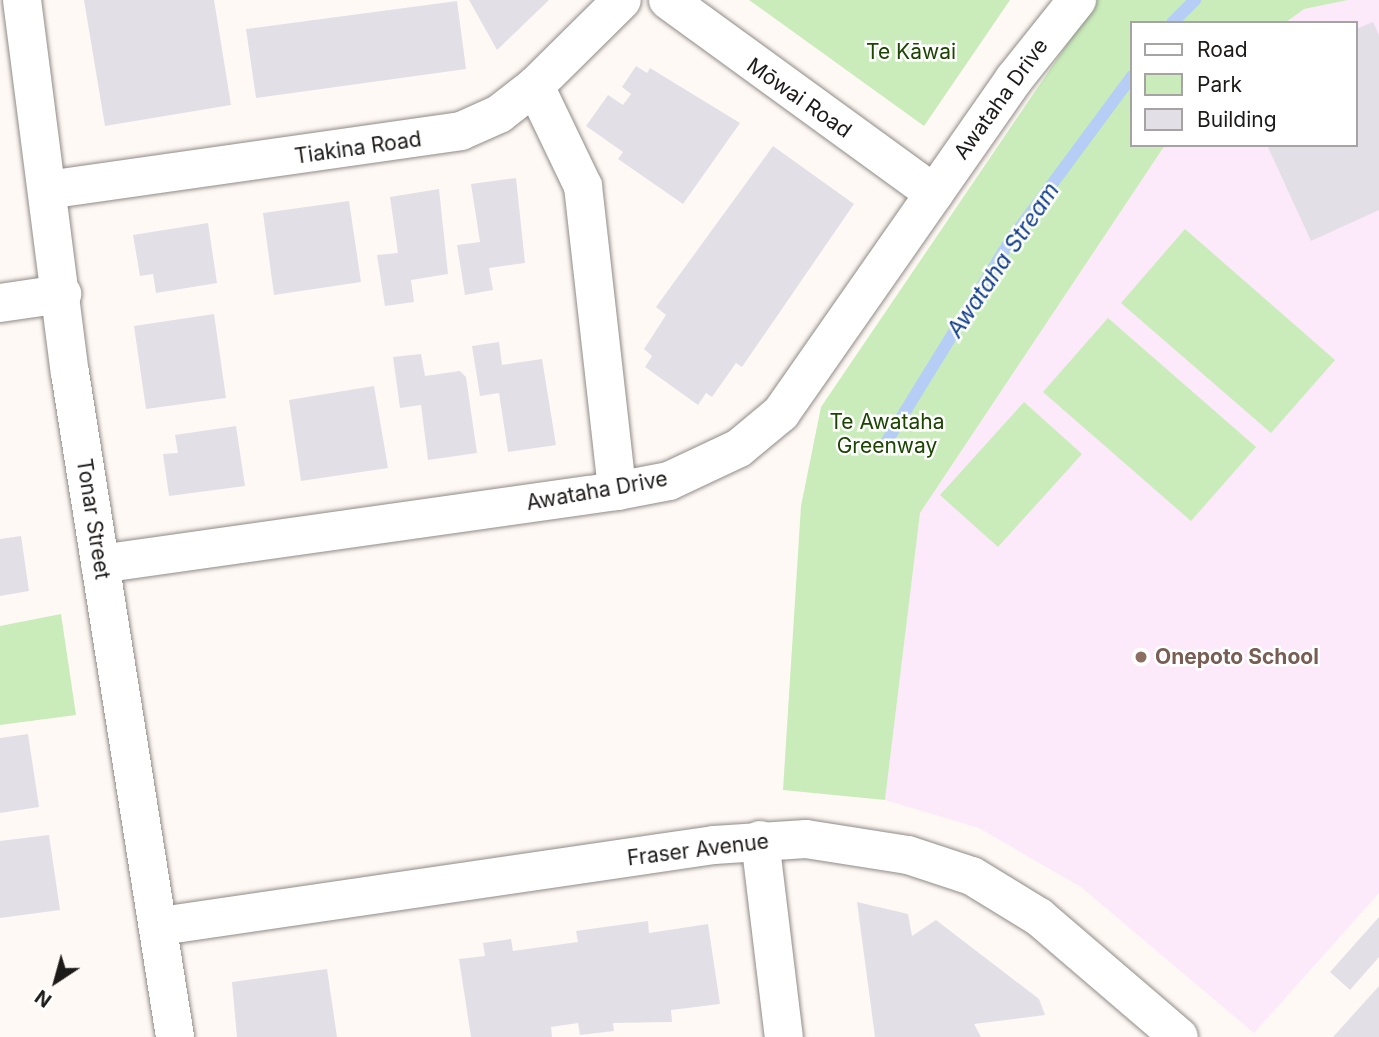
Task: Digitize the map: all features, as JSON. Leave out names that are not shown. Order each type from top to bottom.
[{"type":"street","name":"Tonar Street","points":[[22,0],[100,564],[162,926],[174,1037]]},
{"type":"street","name":"Tiakina Road","points":[[47,190],[421,140],[499,114],[535,86],[622,0]]},
{"type":"street","name":"Mōwai Road","points":[[668,0],[934,193]]},
{"type":"street","name":"Awataha Drive","points":[[100,564],[617,491],[669,481],[739,448],[781,413],[934,193],[1077,0]]},
{"type":"street","points":[[535,86],[583,186],[617,491]]},
{"type":"street","points":[[0,303],[62,294]]},
{"type":"street","points":[[760,840],[784,1037]]},
{"type":"street","name":"Fraser Avenue","points":[[162,926],[760,840],[858,845],[972,876],[1039,917],[1172,1035]]},
{"type":"shaded area","name":"Onepoto School","points":[[1348,0],[1379,0],[1379,893],[1254,1033],[1081,887],[979,828],[885,800],[920,513],[1164,147],[1358,147],[1358,21],[1288,21],[1304,9]]},
{"type":"green space","name":"Te Kāwai","points":[[749,0],[1010,0],[924,126]]},
{"type":"green space","name":"Te Awataha Greenway","points":[[1097,0],[1348,0],[1304,9],[1288,21],[1130,21],[1130,147],[1164,147],[920,513],[885,800],[783,790],[801,506],[821,407]]},
{"type":"green space","points":[[1185,229],[1335,360],[1271,433],[1121,303]]},
{"type":"green space","points":[[1108,318],[1256,447],[1191,521],[1043,392]]},
{"type":"green space","points":[[1024,402],[1082,454],[998,547],[940,495]]},
{"type":"green space","points":[[61,614],[76,715],[0,725],[0,626]]},
{"type":"building","points":[[84,0],[214,0],[231,105],[105,126]]},
{"type":"building","points":[[469,0],[549,0],[497,50]]},
{"type":"building","points":[[457,1],[466,69],[256,98],[246,29]]},
{"type":"building","points":[[1373,22],[1379,35],[1379,210],[1311,241],[1268,147],[1358,147],[1358,28]]},
{"type":"building","points":[[636,66],[647,73],[650,68],[740,123],[683,204],[618,159],[623,152],[586,126],[608,95],[623,105],[631,94],[622,87]]},
{"type":"building","points":[[773,146],[854,204],[742,367],[736,363],[712,397],[706,393],[698,405],[645,367],[652,356],[644,349],[666,315],[656,307]]},
{"type":"building","points":[[516,178],[525,263],[489,268],[493,290],[465,295],[457,245],[480,242],[471,184]]},
{"type":"building","points":[[439,189],[448,274],[411,280],[414,302],[385,306],[377,255],[398,253],[390,197]]},
{"type":"building","points":[[349,201],[361,282],[274,295],[263,213]]},
{"type":"building","points":[[208,223],[217,283],[156,293],[153,274],[140,276],[133,235]]},
{"type":"building","points":[[214,314],[226,398],[146,409],[134,326]]},
{"type":"building","points":[[499,342],[502,365],[542,359],[556,445],[508,452],[499,393],[480,396],[472,346]]},
{"type":"building","points":[[421,354],[425,376],[460,371],[466,377],[477,453],[428,460],[421,405],[400,408],[393,357]]},
{"type":"building","points":[[374,386],[388,468],[301,481],[289,400]]},
{"type":"building","points":[[236,426],[245,486],[169,496],[163,454],[178,453],[175,435]]},
{"type":"building","points":[[21,536],[29,591],[0,596],[0,539]]},
{"type":"building","points":[[28,734],[39,807],[0,813],[0,738]]},
{"type":"building","points":[[49,835],[60,910],[0,918],[0,841]]},
{"type":"building","points":[[857,902],[908,914],[912,936],[936,920],[1039,999],[1045,1015],[974,1024],[981,1037],[875,1037]]},
{"type":"building","points":[[1379,917],[1379,957],[1350,990],[1330,972]]},
{"type":"building","points":[[648,921],[649,933],[708,924],[720,1004],[671,1010],[672,1022],[613,1023],[614,1031],[580,1035],[578,1023],[551,1027],[552,1037],[471,1037],[459,959],[485,956],[483,943],[511,939],[513,951],[578,942],[576,931]]},
{"type":"building","points":[[327,969],[337,1037],[237,1037],[232,982]]},
{"type":"building","points":[[1379,986],[1379,1037],[1333,1037]]},
{"type":"waterway","name":"Awataha Stream","points":[[1174,21],[1195,0]]},
{"type":"waterway","name":"Awataha Stream","points":[[882,449],[1010,241],[1130,79]]},
{"type":"place","name":"Onepoto School","points":[[1141,657]]}]
